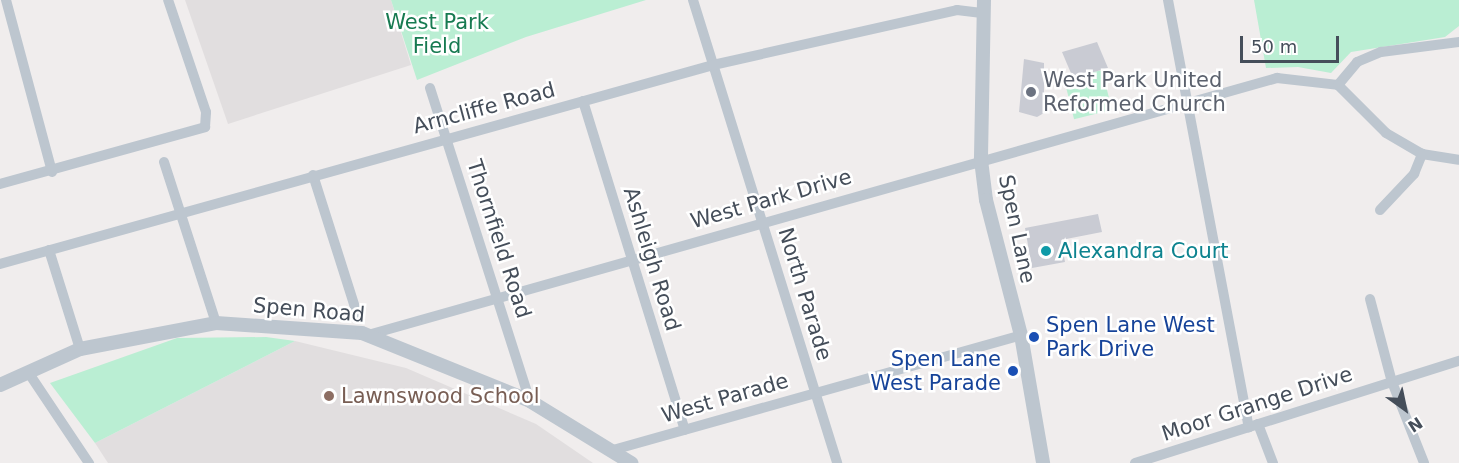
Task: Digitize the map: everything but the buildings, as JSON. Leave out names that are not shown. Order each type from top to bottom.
[{"type":"street","points":[[6,0],[52,172]]},
{"type":"street","points":[[0,184],[52,172],[205,127],[206,111],[168,0]]},
{"type":"street","name":"North Parade","points":[[693,0],[837,463]]},
{"type":"street","points":[[1168,0],[1186,103],[1254,425],[1273,463]]},
{"type":"street","name":"Arncliffe Road","points":[[0,264],[178,212],[713,64],[957,10],[983,7]]},
{"type":"street","name":"Spen Lane","points":[[983,7],[981,160],[986,200],[1021,335],[1043,463]]},
{"type":"street","points":[[1459,42],[1381,52],[1357,62],[1338,85],[1386,133],[1422,154],[1459,160]]},
{"type":"street","name":"West Park Drive","points":[[368,335],[496,296],[1277,78],[1338,85]]},
{"type":"street","name":"Thornfield Road","points":[[430,88],[530,401]]},
{"type":"street","name":"Ashleigh Road","points":[[583,100],[685,430]]},
{"type":"street","points":[[1380,210],[1414,174],[1422,154]]},
{"type":"street","points":[[164,162],[178,212],[216,323]]},
{"type":"street","points":[[314,175],[358,317]]},
{"type":"street","points":[[49,250],[80,350]]},
{"type":"street","points":[[1370,299],[1392,382],[1424,463]]},
{"type":"street","name":"Spen Road","points":[[0,386],[80,350],[216,323],[368,335],[530,401],[631,463]]},
{"type":"street","name":"West Parade","points":[[613,450],[1021,335]]},
{"type":"street","name":"Moor Grange Drive","points":[[1135,463],[1459,361]]},
{"type":"street","points":[[28,372],[89,463]]},
{"type":"shaded area","points":[[185,0],[391,0],[411,65],[228,124]]},
{"type":"shaded area","name":"Lawnswood School","points":[[295,341],[406,368],[536,424],[593,463],[108,463],[95,443]]},
{"type":"green space","name":"West Park Field","points":[[391,0],[646,0],[526,37],[417,80]]},
{"type":"green space","points":[[1254,0],[1459,0],[1459,26],[1445,37],[1351,52],[1331,73],[1298,67],[1266,68]]},
{"type":"green space","points":[[1102,70],[1112,110],[1074,119],[1064,79]]},
{"type":"green space","points":[[266,337],[295,341],[95,443],[50,383],[177,338]]},
{"type":"place","name":"West Park United Reformed Church","points":[[1031,92]]},
{"type":"place","name":"Alexandra Court","points":[[1046,251]]},
{"type":"place","name":"Spen Lane West Park Drive","points":[[1034,337]]},
{"type":"place","name":"Spen Lane West Parade","points":[[1013,371]]},
{"type":"place","name":"Lawnswood School","points":[[329,396]]}]
